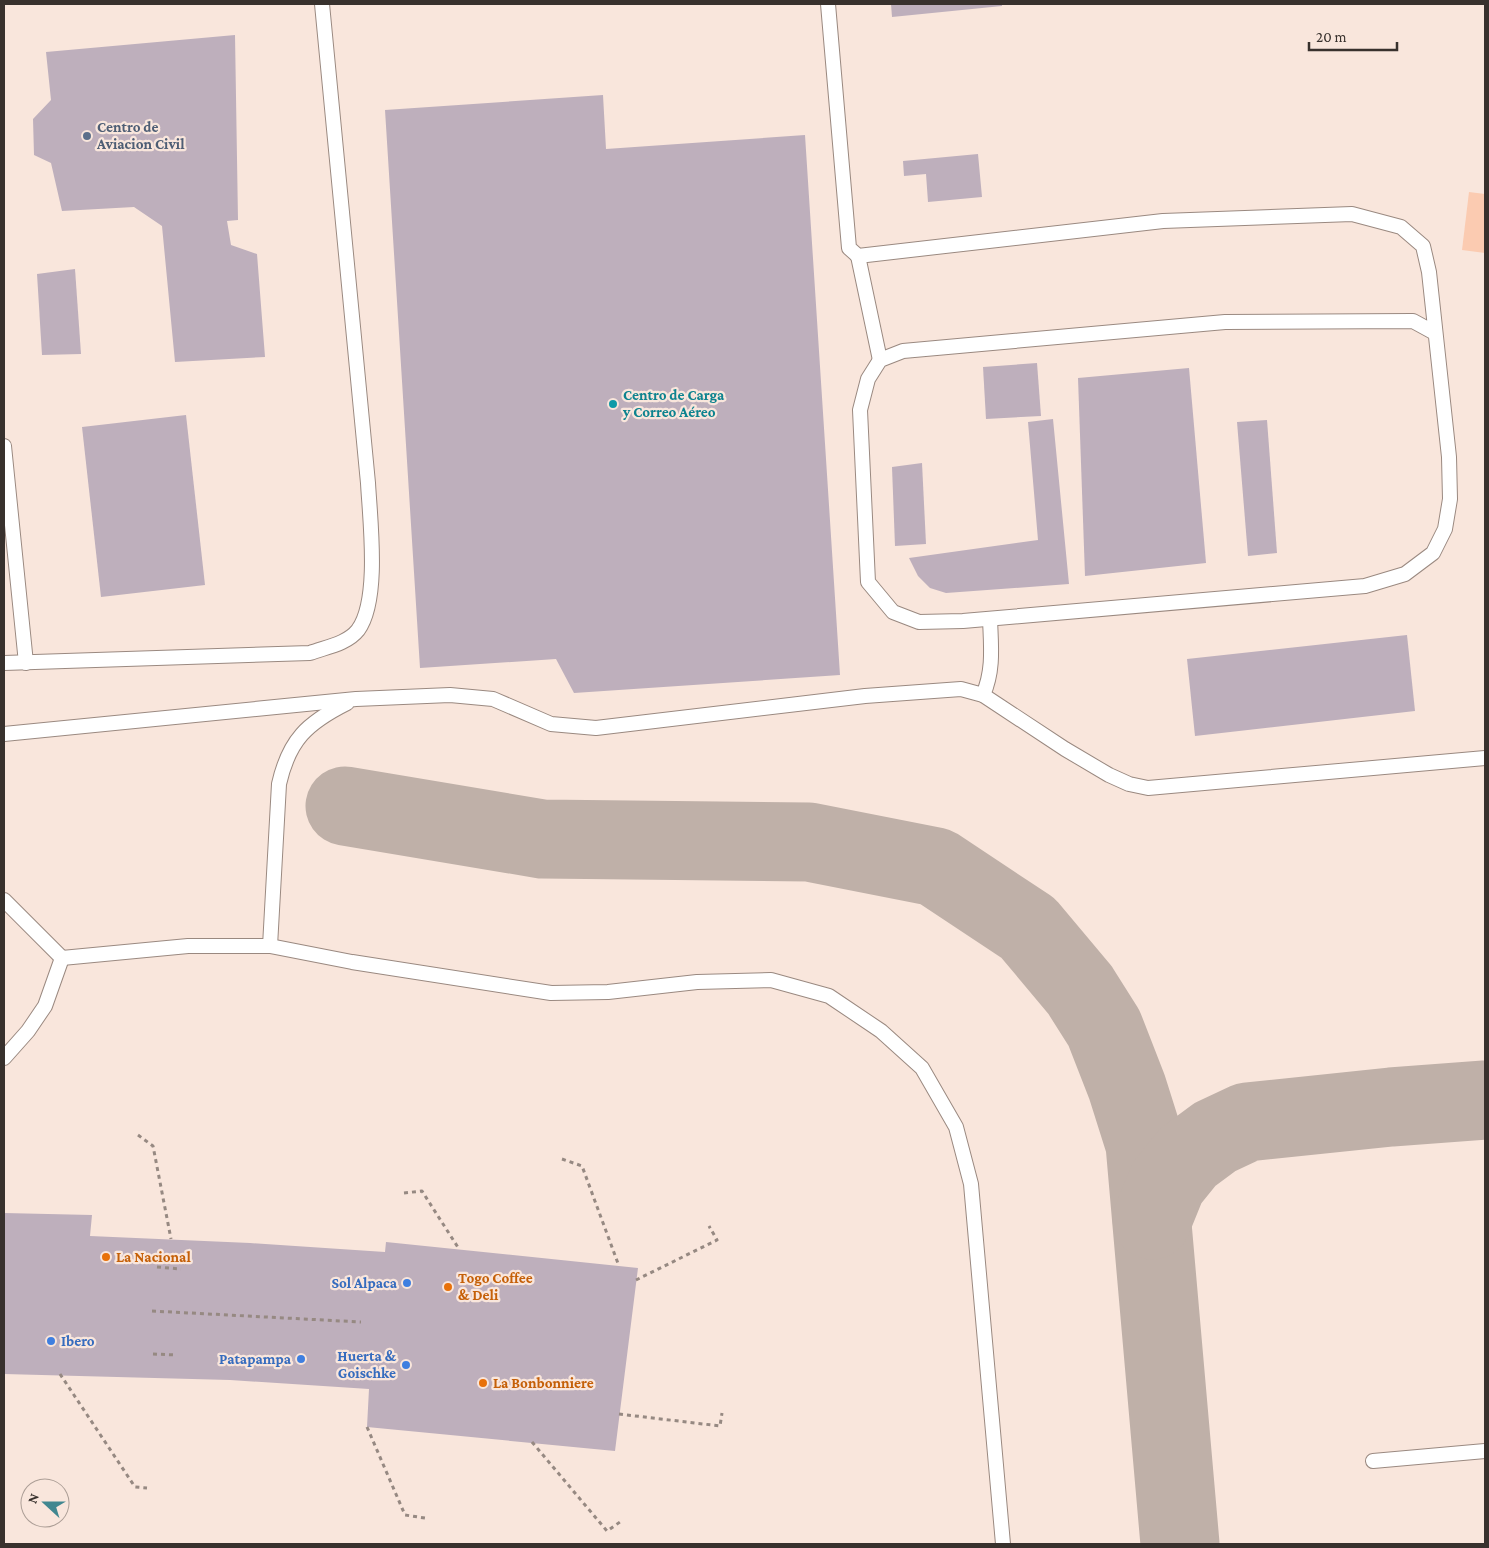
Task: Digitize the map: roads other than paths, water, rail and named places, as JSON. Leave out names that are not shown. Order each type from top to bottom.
[{"type":"lane","points":[[4,663],[310,652],[342,642],[358,630],[370,598],[372,562],[368,483],[322,4]]},
{"type":"lane","points":[[828,4],[849,248],[858,256],[880,360]]},
{"type":"lane","points":[[858,256],[1163,220],[1352,214],[1401,227],[1423,246],[1429,272],[1449,457],[1450,499],[1445,529],[1433,553],[1405,574],[1365,586],[990,619],[919,622],[894,612],[868,582],[860,410],[868,379],[880,360],[903,352],[1226,322],[1414,321],[1435,333]]},
{"type":"lane","points":[[4,446],[26,663]]},
{"type":"lane","points":[[982,695],[988,683],[992,663],[990,619]]},
{"type":"lane","points":[[4,734],[356,699],[450,695],[494,699],[551,724],[596,728],[865,696],[961,689],[982,695],[1109,775],[1129,784],[1148,788],[1485,758]]},
{"type":"lane","points":[[270,946],[279,784],[285,759],[297,738],[310,724],[356,699]]},
{"type":"lane","points":[[4,900],[62,958]]},
{"type":"lane","points":[[62,958],[188,946],[270,946],[352,962],[551,993],[608,992],[697,982],[771,980],[829,996],[880,1032],[922,1068],[956,1127],[971,1184],[1004,1544]]},
{"type":"lane","points":[[4,1058],[28,1031],[45,1006],[62,958]]},
{"type":"lane","points":[[1373,1461],[1485,1452]]},
{"type":"place","name":"Centro de Aviacion Civil","points":[[87,136]]},
{"type":"place","name":"Centro de Carga y Correo Aéreo","points":[[613,404]]},
{"type":"place","name":"La Nacional","points":[[106,1257]]},
{"type":"place","name":"Sol Alpaca","points":[[407,1283]]},
{"type":"place","name":"Togo Coffee & Deli","points":[[448,1287]]},
{"type":"place","name":"Ibero","points":[[51,1341]]},
{"type":"place","name":"Patapampa","points":[[301,1359]]},
{"type":"place","name":"Huerta & Goischke","points":[[406,1365]]},
{"type":"place","name":"La Bonbonniere","points":[[483,1383]]}]
